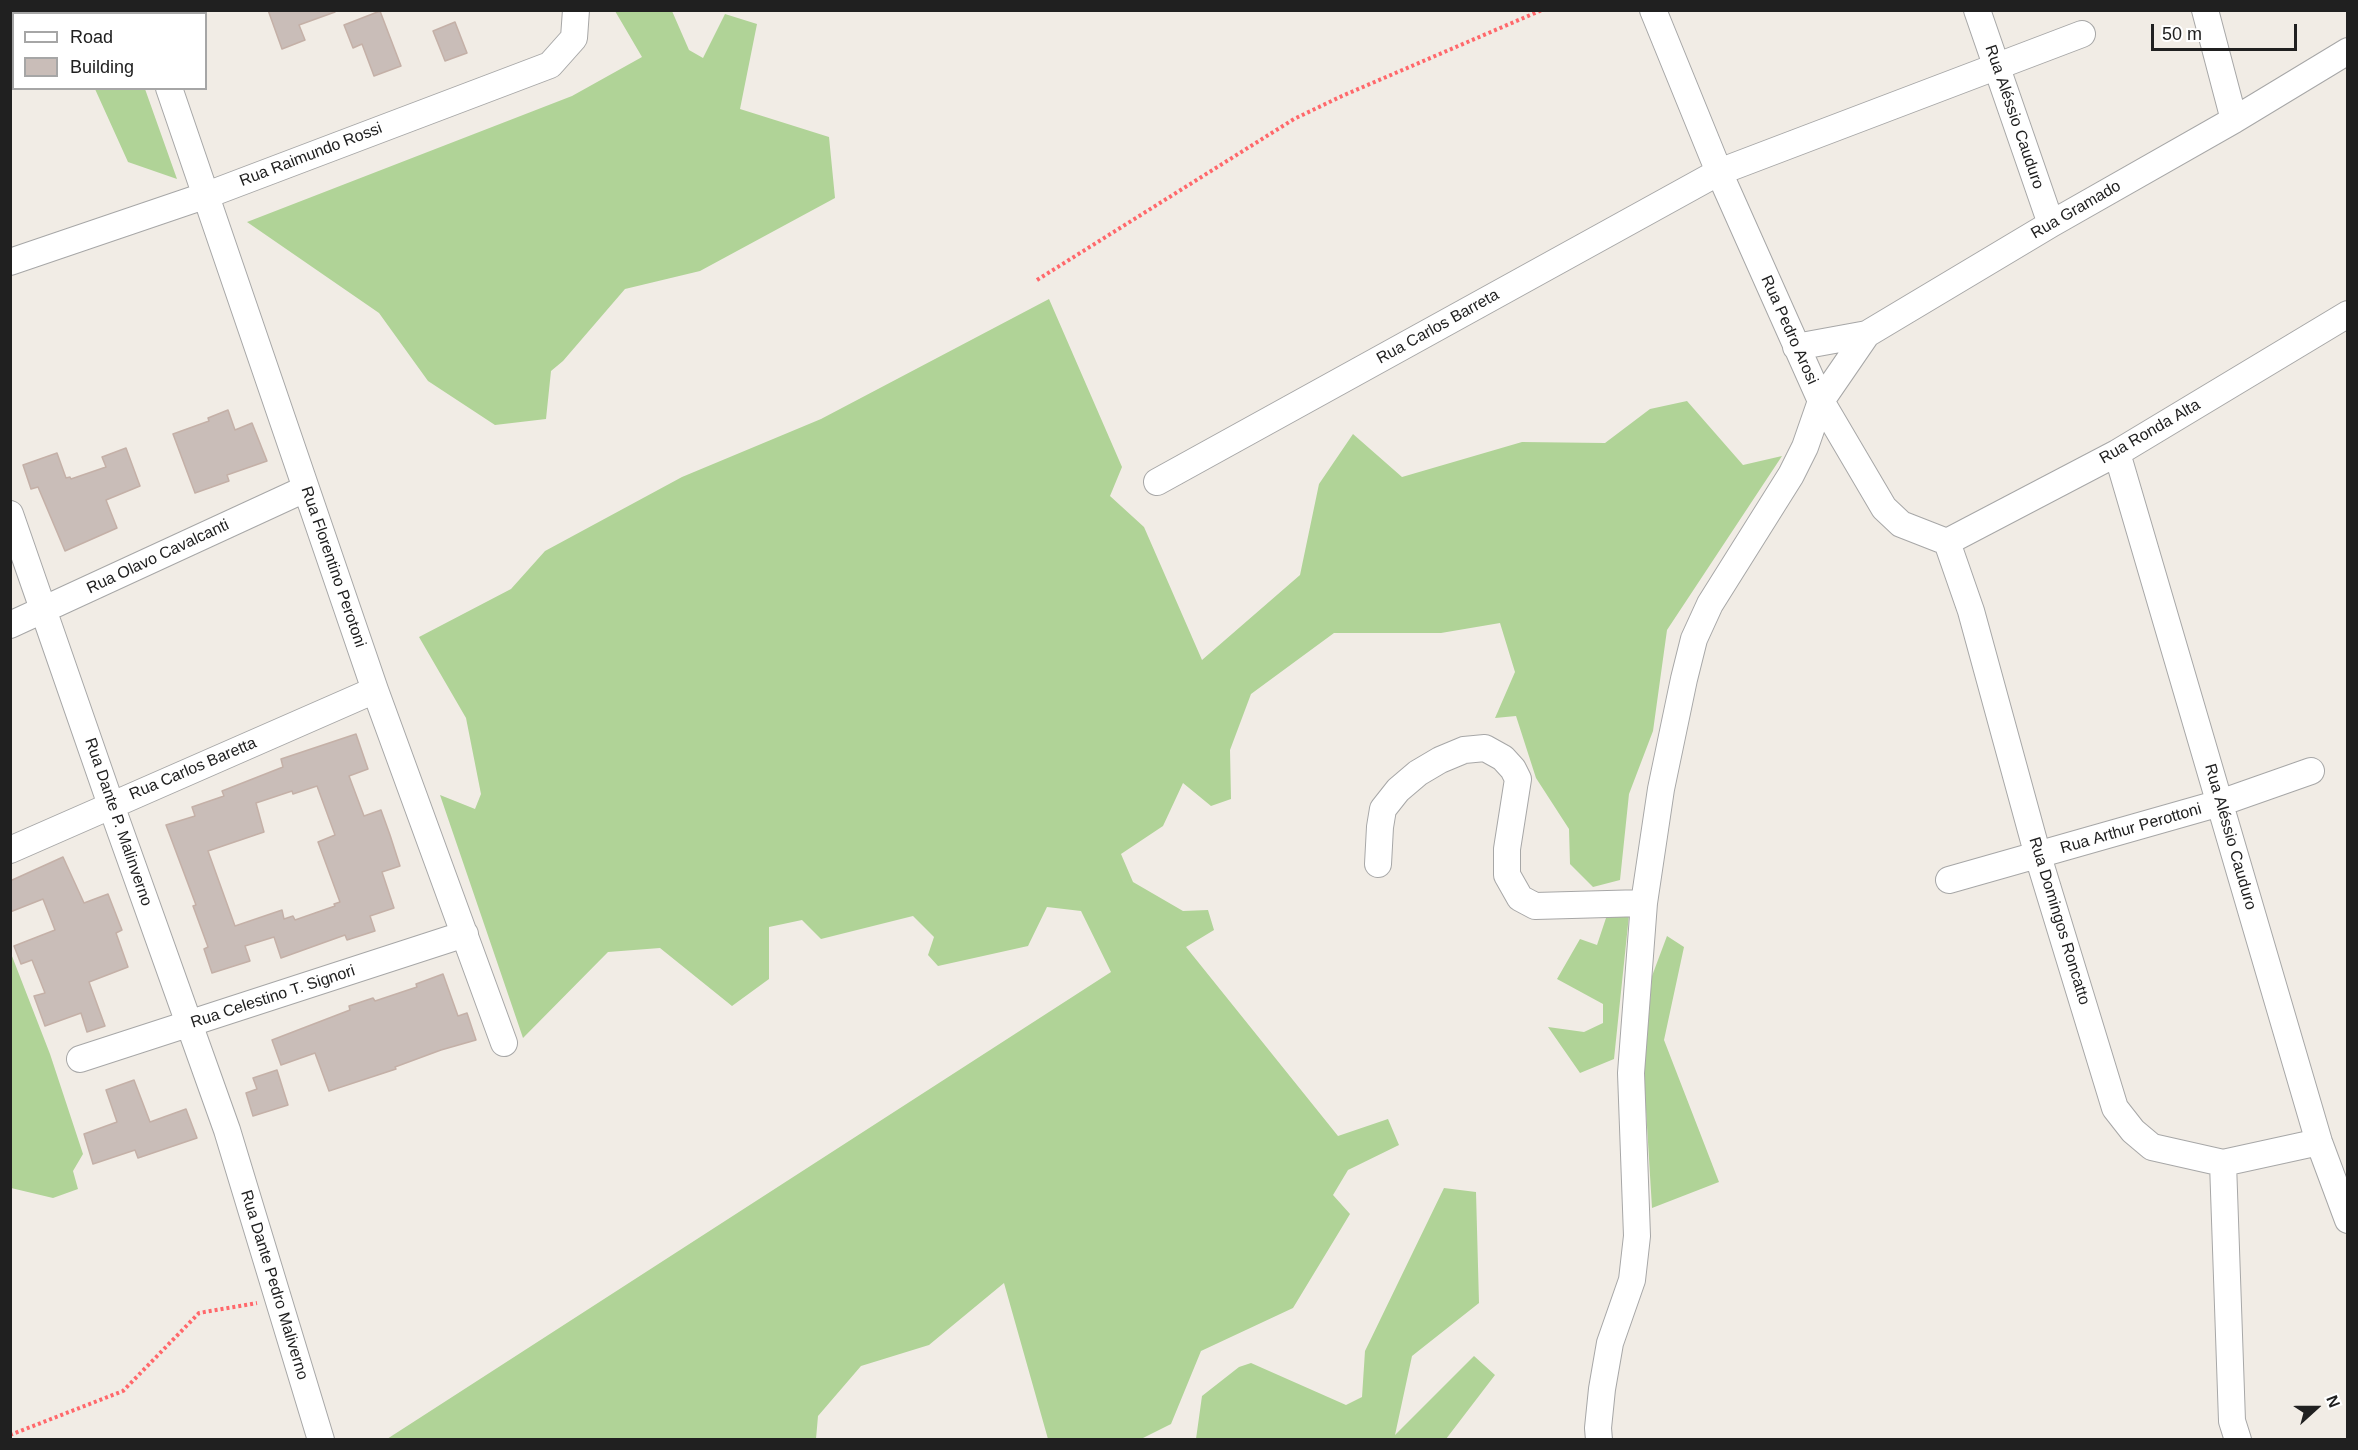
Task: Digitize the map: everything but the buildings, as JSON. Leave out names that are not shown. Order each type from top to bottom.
[{"type":"street","name":"Rua Raimundo Rossi","points":[[10,262],[207,195],[550,65],[574,38],[576,10]]},
{"type":"street","name":"Rua Pedro Arosi","points":[[1653,10],[1719,171],[1821,401],[1884,508],[1901,524],[1947,542]]},
{"type":"street","name":"Rua Aléssio Cauduro","points":[[1977,10],[2050,224]]},
{"type":"street","points":[[2205,10],[2234,120]]},
{"type":"street","name":"Rua Carlos Barreta","points":[[1157,482],[1719,171],[2082,34]]},
{"type":"street","name":"Rua Gramado","points":[[1796,346],[1867,334],[2050,224],[2234,120],[2348,51]]},
{"type":"street","name":"Rua Florentino Perotoni","points":[[170,90],[375,690],[504,1043]]},
{"type":"street","name":"Rua Ronda Alta","points":[[1947,542],[2117,453],[2348,314]]},
{"type":"street","points":[[1599,1440],[1602,1389],[1610,1343],[1632,1280],[1637,1236],[1631,1073],[1644,903],[1661,789],[1694,639],[1710,604],[1791,475],[1821,401],[1867,334]]},
{"type":"street","name":"Rua Aléssio Cauduro","points":[[2117,453],[2319,1142],[2348,1220]]},
{"type":"street","name":"Rua Olavo Cavalcanti","points":[[10,625],[305,489]]},
{"type":"street","name":"Rua Dante P. Malinverno","points":[[10,514],[227,1130]]},
{"type":"street","name":"Rua Domingos Roncatto","points":[[1947,542],[1971,612],[2038,856],[2115,1108],[2133,1131],[2152,1147],[2223,1163],[2319,1142]]},
{"type":"street","name":"Rua Carlos Baretta","points":[[10,850],[375,690]]},
{"type":"street","points":[[1378,864],[1383,809],[1398,790],[1418,773],[1440,760],[1464,750],[1485,748],[1503,758],[1518,779],[1507,849],[1507,875],[1520,898],[1535,906],[1644,903]]},
{"type":"street","name":"Rua Arthur Perottoni","points":[[1948,880],[2220,803],[2312,771]]},
{"type":"street","name":"Rua Celestino T. Signori","points":[[80,1059],[465,934]]},
{"type":"street","name":"Rua Dante Pedro Maliverno","points":[[227,1130],[321,1440]]},
{"type":"street","points":[[2223,1163],[2232,1421],[2238,1440]]},
{"type":"path","points":[[1037,280],[1294,119],[1542,10]]},
{"type":"path","points":[[10,1436],[123,1392],[199,1313],[278,1299]]},
{"type":"green space","points":[[615,11],[672,11],[689,50],[703,58],[725,14],[757,24],[740,109],[829,137],[835,198],[700,271],[625,289],[563,361],[551,371],[546,419],[495,425],[428,381],[379,313],[247,222],[572,96],[642,57]]},
{"type":"green space","points":[[95,90],[145,90],[177,179],[128,162]]},
{"type":"green space","points":[[1049,299],[1122,467],[1110,496],[1144,527],[1202,660],[1300,575],[1319,484],[1353,434],[1402,477],[1522,442],[1605,443],[1650,409],[1687,401],[1743,465],[1782,456],[1667,630],[1653,731],[1629,794],[1620,880],[1593,887],[1570,864],[1569,829],[1536,778],[1516,716],[1495,718],[1515,672],[1500,623],[1441,633],[1334,633],[1251,694],[1230,750],[1231,799],[1211,806],[1183,783],[1163,826],[1121,854],[1133,882],[1183,911],[1208,910],[1214,930],[1186,947],[1338,1136],[1388,1119],[1399,1145],[1348,1170],[1333,1195],[1350,1214],[1293,1308],[1201,1351],[1171,1424],[1141,1439],[1048,1439],[1004,1283],[929,1345],[861,1366],[818,1416],[816,1439],[387,1439],[1111,972],[1081,911],[1047,907],[1028,946],[938,966],[928,955],[934,937],[913,916],[821,939],[802,920],[769,927],[769,979],[732,1006],[660,948],[608,952],[523,1038],[440,795],[475,809],[481,794],[466,718],[419,637],[511,589],[545,551],[682,477],[821,419]]},
{"type":"green space","points":[[1608,912],[1629,915],[1614,1059],[1580,1073],[1548,1027],[1584,1032],[1603,1023],[1603,1004],[1557,979],[1580,939],[1597,945]]},
{"type":"green space","points":[[1667,936],[1684,947],[1664,1040],[1719,1182],[1652,1208],[1644,1076],[1652,976]]},
{"type":"green space","points":[[10,951],[50,1054],[83,1154],[73,1171],[78,1189],[53,1198],[11,1188]]},
{"type":"green space","points":[[1444,1188],[1476,1192],[1479,1303],[1412,1356],[1395,1435],[1474,1356],[1495,1375],[1446,1439],[1196,1439],[1202,1396],[1239,1367],[1251,1363],[1346,1405],[1362,1397],[1365,1351]]}]
